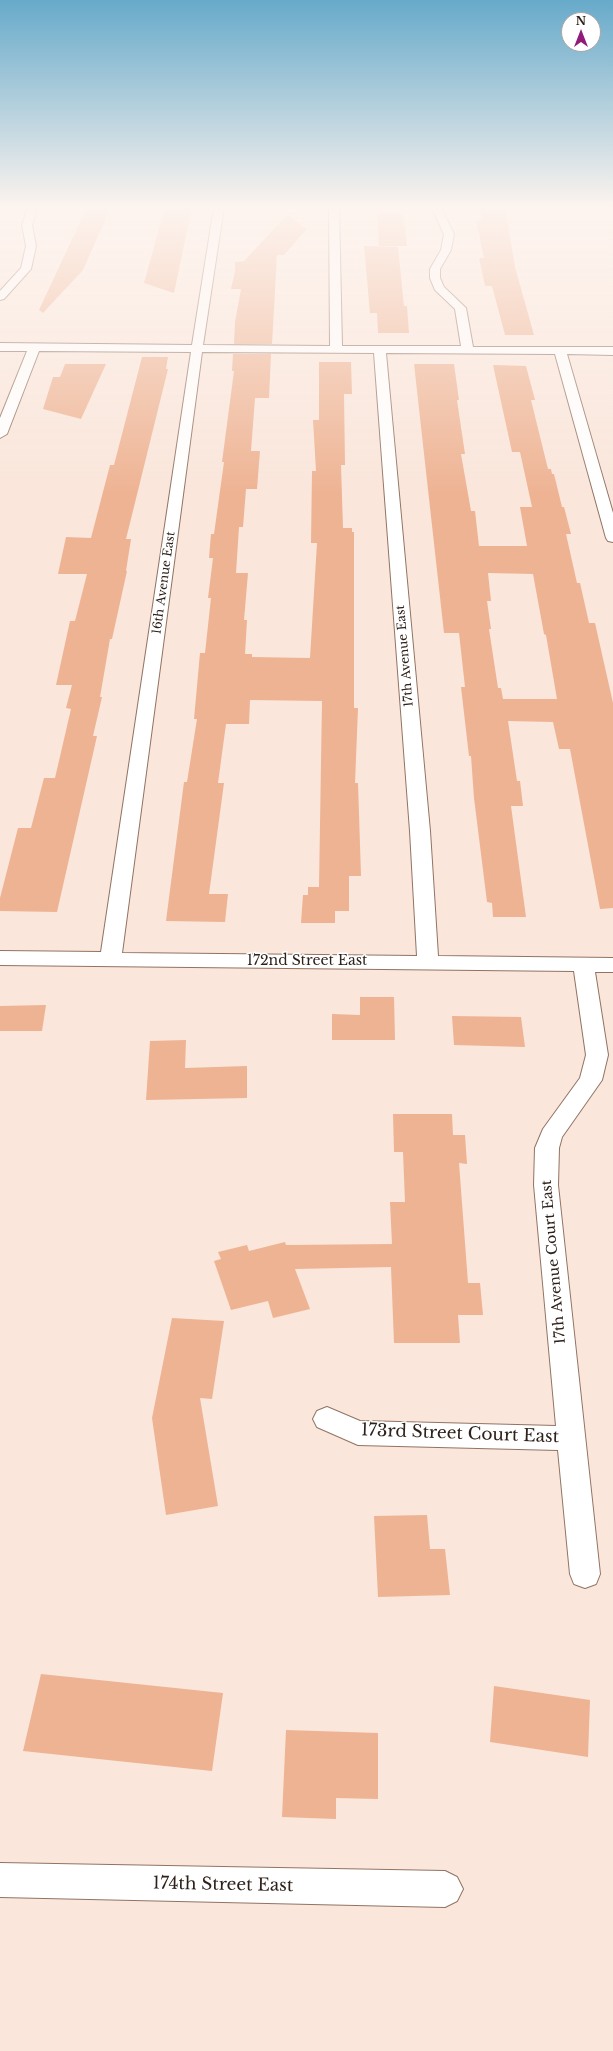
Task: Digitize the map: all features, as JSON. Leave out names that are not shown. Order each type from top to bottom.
[{"type":"street","name":"16th Avenue East","points":[[111,959],[204,303]]},
{"type":"street","points":[[335,303],[336,349]]},
{"type":"street","points":[[454,303],[460,308],[468,350]]},
{"type":"street","points":[[0,347],[613,351]]},
{"type":"street","points":[[0,434],[34,348]]},
{"type":"street","name":"17th Avenue East","points":[[380,350],[420,831],[428,962]]},
{"type":"street","points":[[560,351],[613,538]]},
{"type":"street","name":"172nd Street East","points":[[0,958],[613,965]]},
{"type":"street","name":"17th Avenue Court East","points":[[583,964],[597,1055],[592,1080],[576,1103],[559,1123],[551,1136],[547,1148],[546,1185],[585,1574]]},
{"type":"street","name":"173rd Street Court East","points":[[327,1420],[358,1433],[571,1438]]},
{"type":"street","name":"174th Street East","points":[[0,1880],[445,1890]]},
{"type":"building","points":[[42,303],[53,303],[43,313],[39,310]]},
{"type":"building","points":[[239,303],[274,303],[272,344],[234,344],[235,322]]},
{"type":"building","points":[[369,303],[404,303],[404,306],[407,306],[409,333],[378,333],[377,313],[370,313]]},
{"type":"building","points":[[496,303],[525,303],[534,335],[505,335]]},
{"type":"building","points":[[233,354],[271,354],[269,398],[255,398],[251,451],[260,451],[257,489],[246,489],[243,527],[239,527],[236,573],[248,573],[244,620],[247,620],[245,654],[252,654],[252,657],[310,658],[317,543],[311,543],[312,471],[316,471],[313,420],[319,420],[319,362],[351,362],[352,394],[344,394],[345,465],[341,465],[343,528],[352,528],[352,532],[354,532],[354,708],[358,708],[355,783],[358,783],[361,876],[349,876],[349,911],[335,911],[335,923],[301,923],[303,895],[308,895],[308,887],[319,887],[322,701],[250,700],[249,724],[226,724],[218,783],[224,783],[209,894],[228,894],[225,922],[166,921],[184,782],[187,782],[197,719],[194,719],[200,653],[205,653],[211,598],[208,598],[213,558],[209,558],[211,534],[214,534],[224,462],[222,462],[234,371],[232,371]]},
{"type":"building","points":[[142,357],[168,357],[166,369],[168,369],[126,539],[131,539],[127,571],[112,639],[110,639],[100,697],[102,697],[93,736],[97,736],[57,912],[0,911],[0,898],[18,828],[31,828],[44,778],[55,778],[71,709],[66,708],[72,685],[56,685],[70,621],[75,621],[87,574],[58,574],[66,537],[91,538],[110,465],[114,465]]},
{"type":"building","points":[[65,364],[106,364],[81,419],[43,409],[53,377],[60,377]]},
{"type":"building","points":[[414,364],[454,364],[459,400],[457,400],[465,454],[461,454],[471,511],[475,511],[479,546],[527,546],[520,507],[532,507],[520,452],[512,452],[493,365],[526,366],[535,400],[531,400],[548,469],[551,469],[552,474],[554,474],[562,507],[564,507],[571,534],[566,534],[577,583],[580,583],[589,623],[595,623],[613,703],[613,908],[600,909],[570,749],[559,749],[553,722],[508,721],[517,781],[520,781],[523,806],[511,806],[526,917],[493,917],[492,903],[487,902],[474,798],[471,756],[469,756],[461,687],[465,687],[459,633],[444,633]],"holes":[[[488,573],[533,574],[544,634],[546,635],[557,699],[503,699],[501,688],[498,688],[489,629],[491,629],[487,601],[491,601]]]},
{"type":"building","points":[[360,997],[394,997],[395,1040],[332,1040],[332,1014],[360,1015]]},
{"type":"building","points":[[46,1005],[42,1031],[0,1031],[0,1006]]},
{"type":"building","points":[[452,1016],[521,1017],[525,1047],[454,1045]]},
{"type":"building","points":[[186,1040],[185,1068],[247,1066],[247,1098],[146,1100],[150,1041]]},
{"type":"building","points":[[393,1114],[452,1114],[453,1135],[465,1135],[467,1164],[459,1163],[468,1283],[480,1283],[483,1315],[458,1315],[460,1343],[394,1343],[391,1267],[295,1269],[310,1309],[273,1318],[268,1301],[231,1310],[214,1261],[221,1259],[218,1252],[247,1245],[249,1251],[285,1242],[286,1245],[392,1244],[390,1202],[405,1202],[403,1152],[394,1152]]},
{"type":"building","points":[[172,1318],[224,1321],[212,1399],[200,1398],[218,1506],[166,1515],[152,1418]]},
{"type":"building","points":[[427,1515],[430,1549],[445,1549],[450,1595],[378,1597],[374,1516]]},
{"type":"building","points":[[41,1674],[223,1693],[212,1771],[23,1751]]},
{"type":"building","points":[[494,1686],[590,1700],[588,1757],[490,1742]]},
{"type":"building","points":[[286,1730],[378,1733],[378,1799],[336,1798],[336,1819],[282,1817]]}]
